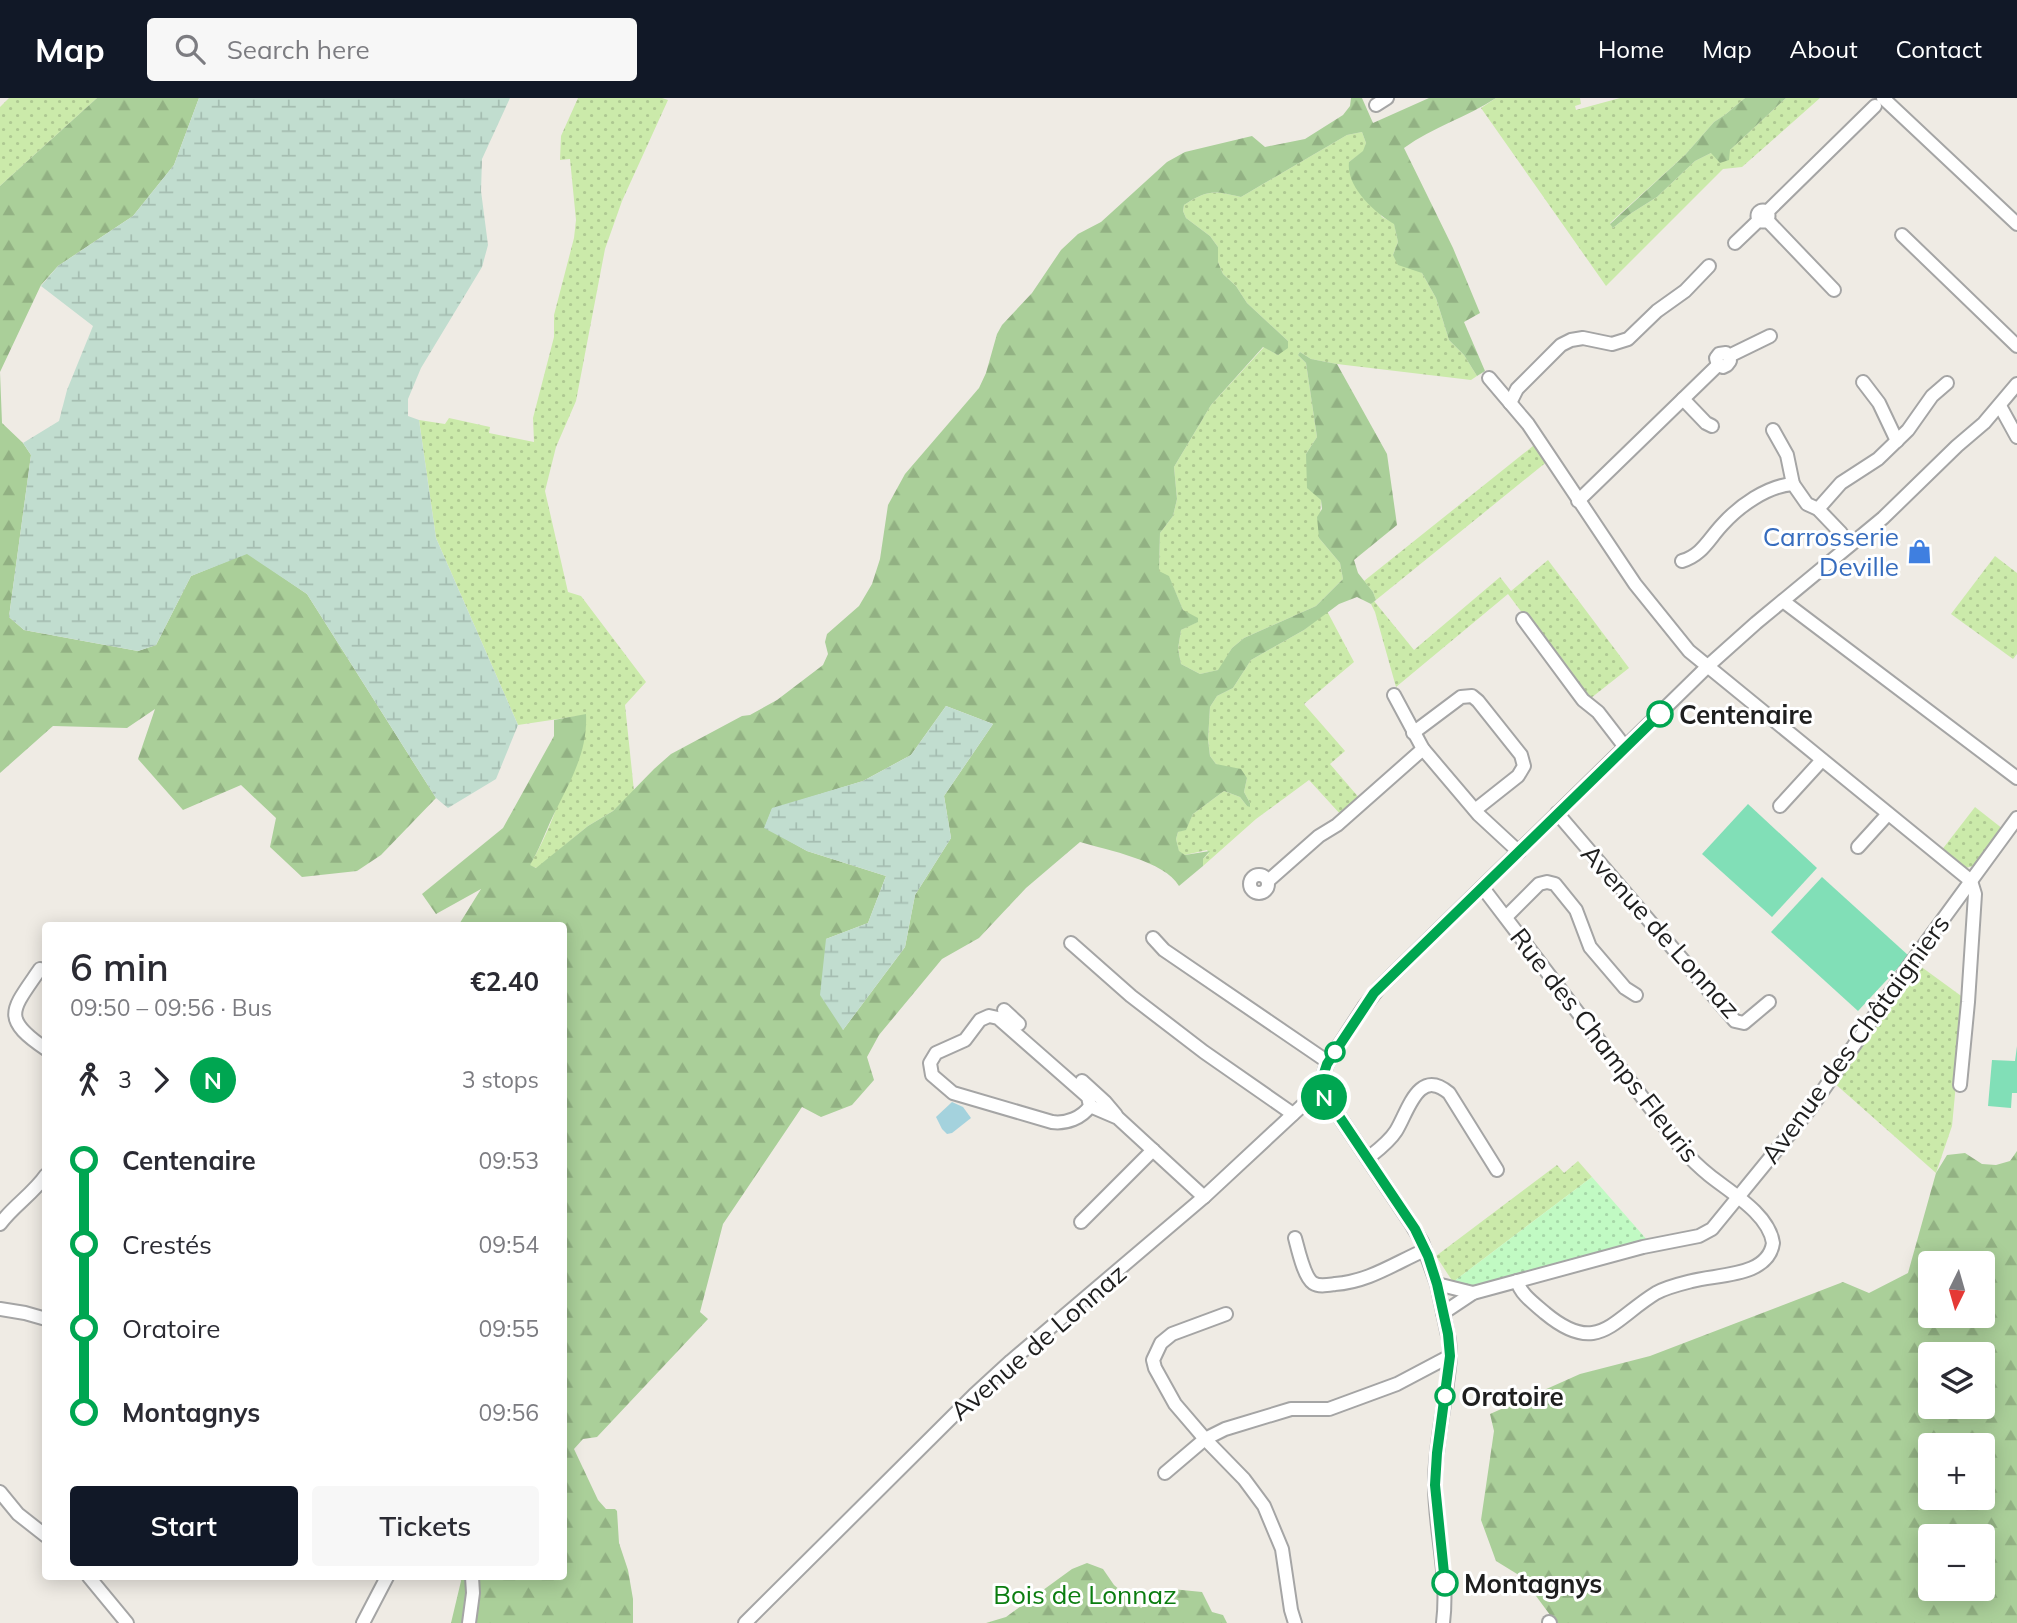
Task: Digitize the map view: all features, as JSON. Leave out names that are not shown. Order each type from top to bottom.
[{"type":"street","points":[[1735,243],[1880,101],[2017,224]]},
{"type":"street","points":[[1764,217],[1834,290]]},
{"type":"street","points":[[1902,235],[2017,346]]},
{"type":"street","points":[[1510,403],[1517,388],[1561,345],[1583,338],[1612,344],[1628,340],[1657,311],[1685,291],[1709,266]]},
{"type":"street","points":[[1578,501],[1718,365],[1727,365],[1729,356],[1770,336]]},
{"type":"street","points":[[1489,377],[1538,438],[1615,557],[1689,652],[1971,881],[1975,894],[1960,1085]]},
{"type":"street","points":[[1863,382],[1879,403],[1897,440]]},
{"type":"street","points":[[1818,509],[1841,483],[1878,459],[1908,430],[1932,396],[1947,383]]},
{"type":"street","name":"Avenue de Lonnaz","points":[[745,1623],[974,1395],[1204,1197],[1318,1091],[1328,1062],[1374,993],[1707,668],[1893,508],[1974,433],[2017,384]]},
{"type":"street","points":[[1683,399],[1706,423],[1713,426]]},
{"type":"street","points":[[2000,406],[2017,438]]},
{"type":"street","points":[[1773,430],[1787,455],[1793,484],[1807,504],[1818,509],[1841,533],[1849,533],[1856,540]]},
{"type":"street","points":[[1682,561],[1695,557],[1724,522],[1747,502],[1781,485],[1793,484]]},
{"type":"street","points":[[1841,533],[1837,540],[1844,550]]},
{"type":"street","points":[[1783,601],[2017,778]]},
{"type":"street","points":[[1522,620],[1583,700],[1596,710],[1625,747]]},
{"type":"street","points":[[1394,695],[1423,750],[1475,810],[1519,852]]},
{"type":"street","points":[[1413,733],[1461,697],[1468,695],[1478,701],[1521,755],[1524,766],[1518,776],[1475,810]]},
{"type":"street","points":[[1268,881],[1423,750]]},
{"type":"street","points":[[1780,806],[1822,760]]},
{"type":"street","name":"Avenue de Lonnaz","points":[[1557,813],[1735,1021],[1744,1023],[1769,1002]]},
{"type":"street","points":[[1858,846],[1888,814]]},
{"type":"street","name":"Avenue des Châtaigniers","points":[[1443,1313],[1473,1293],[1643,1247],[1704,1234],[1716,1226],[1810,1109],[1911,963],[2017,818]]},
{"type":"street","name":"Rue des Champs Fleuris","points":[[1506,917],[1539,884],[1555,884],[1576,910],[1590,947],[1625,988],[1636,995]]},
{"type":"street","name":"Rue des Champs Fleuris","points":[[1483,888],[1681,1148],[1703,1170],[1739,1198]]},
{"type":"street","points":[[1153,938],[1164,950],[1328,1062]]},
{"type":"street","points":[[1071,943],[1131,996],[1204,1052],[1293,1114]]},
{"type":"street","points":[[40,969],[16,1003],[13,1016],[18,1029],[42,1046]]},
{"type":"street","points":[[1004,1010],[1204,1197]]},
{"type":"street","points":[[994,1016],[1003,1020],[1088,1097],[1090,1107],[1067,1122],[1052,1122],[953,1093],[932,1075],[930,1063],[936,1053],[965,1040],[980,1020],[994,1016]]},
{"type":"street","points":[[1368,1158],[1394,1135],[1418,1091],[1427,1086],[1436,1086],[1449,1093],[1497,1171]]},
{"type":"street","points":[[1318,1091],[1333,1107],[1410,1222],[1425,1250],[1437,1284],[1450,1356],[1435,1469],[1446,1595],[1443,1623]]},
{"type":"street","points":[[1090,1107],[1118,1118]]},
{"type":"street","points":[[1081,1222],[1153,1150]]},
{"type":"street","points":[[0,1224],[6,1216],[41,1191]]},
{"type":"street","points":[[1517,1282],[1524,1294],[1566,1328],[1588,1333],[1604,1331],[1664,1290],[1710,1277],[1743,1272],[1765,1260],[1773,1248],[1771,1233],[1754,1211],[1739,1198]]},
{"type":"street","points":[[1295,1238],[1307,1275],[1312,1282],[1321,1286],[1346,1283],[1374,1275],[1425,1250]]},
{"type":"street","name":"Avenue des Châtaigniers","points":[[1437,1284],[1473,1293]]},
{"type":"street","points":[[0,1309],[42,1318]]},
{"type":"street","points":[[1226,1314],[1172,1334],[1161,1343],[1153,1360],[1175,1404],[1244,1479],[1264,1506],[1282,1549],[1295,1623]]},
{"type":"street","points":[[1165,1473],[1205,1439],[1225,1429],[1291,1409],[1329,1409],[1397,1384],[1450,1356]]},
{"type":"street","points":[[0,1492],[18,1514],[42,1533]]},
{"type":"street","points":[[91,1580],[127,1623]]},
{"type":"street","points":[[363,1623],[385,1580]]},
{"type":"street","points":[[469,1623],[472,1580]]},
{"type":"green space","points":[[9,98],[97,98],[0,186],[0,107]]},
{"type":"green space","points":[[97,98],[199,98],[174,165],[133,216],[58,266],[41,285],[0,372],[0,186]]},
{"type":"green space","points":[[199,98],[510,98],[482,159],[481,191],[488,245],[482,267],[421,368],[408,399],[408,416],[419,420],[436,538],[518,725],[496,779],[448,808],[436,798],[307,594],[247,554],[191,576],[156,645],[138,651],[24,630],[9,617],[31,455],[23,443],[59,421],[67,390],[93,326],[41,286],[58,266],[133,216],[174,165]]},
{"type":"green space","points":[[578,98],[668,100],[622,201],[605,249],[576,401],[556,447],[545,491],[568,592],[581,596],[646,682],[625,705],[634,791],[613,811],[588,826],[537,868],[529,866],[555,812],[585,715],[518,725],[436,538],[419,420],[445,424],[449,418],[490,427],[489,433],[534,442],[533,418],[554,337],[554,315],[574,238],[576,220],[570,159],[560,160],[561,136]]},
{"type":"green space","points":[[1351,98],[1362,98],[1373,123],[1429,98],[1496,98],[1404,148],[1453,248],[1480,313],[1464,322],[1485,371],[1477,376],[1464,355],[1449,340],[1436,298],[1422,273],[1398,265],[1393,255],[1398,242],[1394,224],[1370,206],[1352,181],[1349,162],[1363,151],[1366,143],[1362,132],[1347,135],[1241,197],[1212,193],[1184,205],[1186,218],[1210,236],[1218,247],[1218,262],[1223,274],[1236,286],[1247,303],[1288,341],[1288,348],[1278,355],[1263,347],[1211,405],[1174,467],[1177,499],[1173,516],[1160,533],[1159,571],[1169,576],[1183,610],[1198,618],[1198,622],[1181,630],[1178,649],[1181,664],[1200,674],[1218,670],[1232,648],[1244,638],[1316,606],[1343,579],[1340,563],[1319,538],[1317,517],[1322,509],[1321,500],[1307,488],[1306,454],[1317,437],[1306,363],[1298,355],[1300,352],[1311,359],[1337,364],[1387,454],[1397,525],[1354,560],[1358,573],[1376,600],[1371,604],[1357,597],[1339,604],[1304,630],[1251,660],[1233,688],[1217,696],[1210,707],[1210,756],[1216,764],[1241,769],[1247,778],[1244,792],[1250,807],[1240,797],[1224,791],[1193,814],[1186,830],[1178,832],[1176,839],[1179,851],[1185,855],[1210,851],[1203,859],[1203,866],[1179,886],[1172,877],[1149,863],[1080,842],[1026,888],[979,938],[942,959],[879,1035],[867,1057],[874,1080],[852,1105],[821,1117],[802,1107],[723,1224],[700,1312],[708,1319],[597,1437],[583,1439],[574,1449],[598,1500],[606,1509],[617,1511],[619,1543],[628,1570],[633,1599],[633,1623],[451,1623],[461,1580],[567,1580],[567,922],[460,922],[481,889],[436,914],[422,894],[503,828],[554,736],[554,720],[586,714],[586,728],[581,755],[571,780],[530,865],[536,868],[588,826],[613,811],[671,754],[777,700],[823,665],[828,654],[825,642],[827,634],[859,606],[872,584],[880,559],[888,505],[905,474],[979,388],[1002,325],[1032,293],[1061,250],[1078,234],[1101,222],[1167,162],[1185,152],[1252,136],[1265,147],[1305,139],[1343,115],[1350,106]],"holes":[[[946,706],[993,724],[944,796],[951,838],[915,895],[905,947],[843,1030],[826,939],[868,923],[886,876],[807,851],[765,827],[772,809],[863,781],[911,755]]]},
{"type":"green space","points":[[1496,98],[1580,98],[1581,104],[1575,106],[1576,110],[1620,98],[1745,98],[1714,122],[1685,155],[1610,223],[1613,228],[1657,197],[1695,161],[1711,153],[1730,150],[1786,98],[1820,98],[1742,167],[1723,169],[1606,286],[1481,108]]},
{"type":"green space","points":[[1745,98],[1786,98],[1730,150],[1729,160],[1720,163],[1711,153],[1695,161],[1657,197],[1613,228],[1610,224],[1685,155],[1714,122]]},
{"type":"green space","points":[[1362,132],[1366,143],[1364,151],[1349,162],[1382,217],[1394,223],[1398,242],[1393,255],[1422,273],[1436,298],[1449,340],[1464,355],[1477,376],[1471,380],[1337,364],[1311,359],[1300,352],[1298,355],[1306,363],[1317,437],[1306,454],[1321,500],[1319,538],[1340,563],[1343,579],[1316,606],[1244,638],[1232,648],[1219,670],[1200,674],[1181,664],[1178,649],[1181,630],[1197,622],[1183,610],[1169,577],[1159,572],[1160,533],[1173,516],[1177,499],[1174,467],[1211,405],[1264,347],[1278,355],[1288,341],[1247,303],[1236,286],[1223,274],[1218,262],[1218,247],[1210,236],[1186,218],[1184,205],[1212,193],[1241,197],[1347,135]]},
{"type":"green space","points":[[0,372],[2,423],[23,443],[31,455],[9,617],[24,630],[138,651],[156,645],[191,576],[247,553],[307,594],[436,798],[381,855],[357,871],[302,877],[270,847],[276,818],[241,785],[183,810],[138,759],[155,709],[127,728],[53,726],[0,773]]},
{"type":"green space","points":[[1538,442],[1549,460],[1376,600],[1364,581]]},
{"type":"green space","points":[[1995,556],[2017,573],[2017,654],[2013,659],[1951,614]]},
{"type":"green space","points":[[1548,560],[1629,668],[1587,699],[1508,594],[1396,687],[1371,604],[1374,601],[1414,650],[1500,577],[1511,591]]},
{"type":"green space","points":[[1327,611],[1354,662],[1304,704],[1345,751],[1330,764],[1361,800],[1342,816],[1309,780],[1256,819],[1203,866],[1203,859],[1209,853],[1207,850],[1185,855],[1179,852],[1176,839],[1178,832],[1186,829],[1193,814],[1224,791],[1240,797],[1247,806],[1250,803],[1244,792],[1247,778],[1216,764],[1210,756],[1210,707],[1217,696],[1233,688],[1251,660],[1304,630]]},
{"type":"green space","points":[[946,706],[993,724],[944,796],[951,838],[915,895],[905,947],[843,1030],[820,995],[826,939],[868,923],[886,876],[807,851],[764,828],[772,808],[863,781],[911,755]]},
{"type":"green space","points":[[1748,804],[1817,868],[1772,917],[1702,854]]},
{"type":"green space","points":[[1975,807],[2003,829],[1977,865],[1966,868],[1941,851]]},
{"type":"green space","points":[[1822,877],[1909,956],[1858,1011],[1771,932]]},
{"type":"green space","points":[[1916,963],[1964,998],[1952,1126],[1936,1173],[1833,1082]]},
{"type":"green space","points":[[2017,1046],[2017,1093],[2012,1093],[2011,1108],[1988,1106],[1992,1060],[2015,1061]]},
{"type":"green space","points":[[2017,1151],[2017,1623],[1556,1623],[1522,1577],[1496,1561],[1481,1520],[1494,1431],[1490,1414],[1580,1374],[1650,1356],[1843,1282],[1869,1293],[1908,1273],[1936,1173],[1947,1155],[1965,1153],[1982,1164],[1996,1165],[2010,1161]]},
{"type":"green space","points":[[1578,1161],[1592,1177],[1453,1282],[1436,1256],[1557,1165],[1564,1173]]},
{"type":"green space","points":[[1592,1177],[1648,1241],[1466,1288],[1453,1282]]},
{"type":"green space","name":"Bois de Lonnaz","points":[[1087,1563],[1103,1569],[1114,1585],[1141,1608],[1172,1589],[1202,1592],[1212,1612],[1223,1615],[1227,1623],[986,1623],[1006,1617],[1072,1569]]},
{"type":"water","points":[[952,1102],[963,1107],[971,1118],[947,1134],[936,1117]]},
{"type":"bus line","name":"N","points":[[1445,1583],[1435,1485],[1450,1356],[1448,1334],[1435,1277],[1419,1236],[1333,1107],[1318,1091],[1322,1074],[1374,993],[1660,714]]},
{"type":"place","name":"Carrosserie Deville","points":[[1919,551]]},
{"type":"place","name":"Centenaire","points":[[1660,714]]},
{"type":"place","name":"Oratoire","points":[[1445,1396]]},
{"type":"place","name":"Montagnys","points":[[1445,1583]]}]
